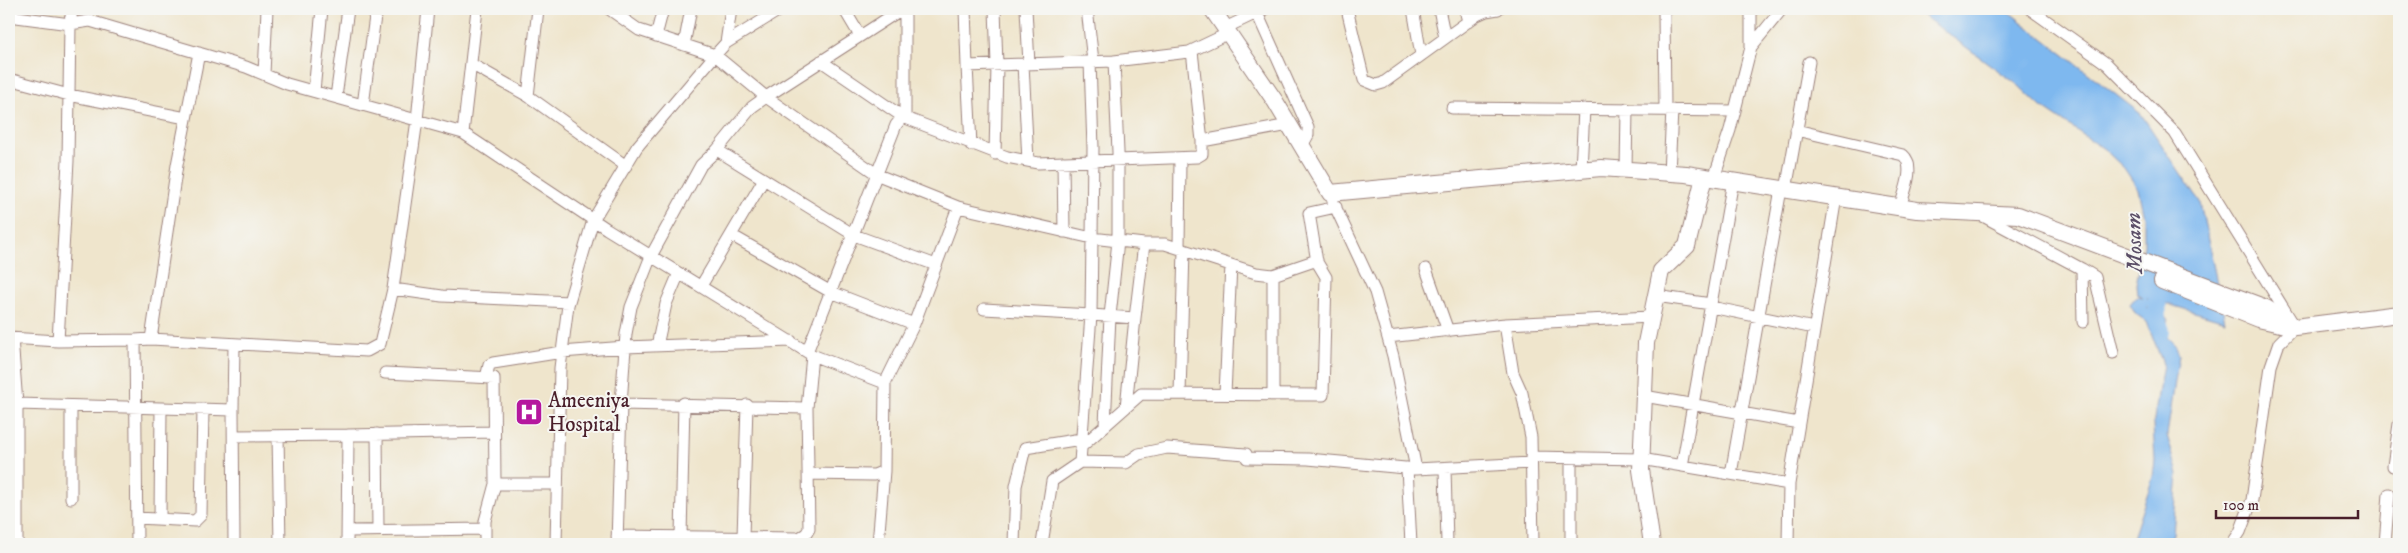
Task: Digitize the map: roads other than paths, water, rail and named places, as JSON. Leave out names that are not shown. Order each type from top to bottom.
[{"type":"street","points":[[58,341],[68,161],[70,24],[72,9]]},
{"type":"street","points":[[264,74],[267,9]]},
{"type":"street","points":[[314,91],[322,9]]},
{"type":"street","points":[[336,97],[348,9]]},
{"type":"street","points":[[363,105],[376,9]]},
{"type":"street","points":[[17,544],[17,404],[10,338],[58,341],[151,340],[367,351],[380,344],[393,288],[417,120],[428,9]]},
{"type":"street","points":[[463,133],[477,9]]},
{"type":"street","points":[[528,96],[538,9]]},
{"type":"street","points":[[610,9],[632,27],[715,55],[766,97],[878,175],[958,207],[1092,238],[1144,244],[1165,244],[1256,273],[1273,275],[1317,260]]},
{"type":"street","points":[[656,36],[663,9]]},
{"type":"street","points":[[684,45],[691,9]]},
{"type":"street","points":[[726,43],[731,9]]},
{"type":"street","points":[[556,544],[562,352],[569,302],[593,220],[638,147],[715,55],[726,43],[781,9]]},
{"type":"street","points":[[844,9],[860,36]]},
{"type":"street","points":[[902,9],[905,16],[905,114],[896,125],[831,292],[810,354],[807,408],[809,529],[806,534],[799,538],[681,536],[617,540],[621,404],[625,347],[631,308],[651,256],[701,165],[717,150],[752,107],[860,36],[902,9]]},
{"type":"street","points":[[965,9],[971,145]]},
{"type":"street","points":[[995,9],[997,65],[995,154]]},
{"type":"street","points":[[1026,9],[1028,161]]},
{"type":"street","points":[[1080,462],[1091,315],[1093,161],[1091,62],[1087,9]]},
{"type":"street","points":[[1212,9],[1302,146],[1333,200],[1375,292],[1388,337],[1411,469],[1411,544]]},
{"type":"street","points":[[1347,9],[1361,74],[1369,84],[1376,85],[1481,13],[1493,9]]},
{"type":"street","points":[[1413,9],[1422,55]]},
{"type":"street","points":[[1440,9],[1445,38]]},
{"type":"street","points":[[1465,9],[1468,22]]},
{"type":"street","points":[[1664,9],[1669,110],[1669,173]]},
{"type":"street","points":[[1652,544],[1641,470],[1646,343],[1661,271],[1687,246],[1709,178],[1735,111],[1751,47],[1751,9]]},
{"type":"street","points":[[1751,47],[1782,9]]},
{"type":"street","points":[[2030,9],[2107,64],[2174,133],[2295,327]]},
{"type":"street","points":[[967,66],[1114,61],[1192,51],[1261,11],[1308,127],[1308,135],[1302,146]]},
{"type":"street","points":[[9,16],[70,24],[90,20],[314,91],[463,133],[593,220],[810,354],[885,383]]},
{"type":"street","points":[[821,62],[903,117],[995,154],[1028,161],[1063,162],[1180,158],[1197,157],[1202,154],[1192,51]]},
{"type":"street","points":[[151,340],[186,118],[199,53]]},
{"type":"street","points":[[1105,426],[1110,316],[1118,241],[1118,160],[1114,61]]},
{"type":"street","points":[[1731,474],[1758,316],[1808,62]]},
{"type":"street","points":[[471,64],[528,96],[626,166]]},
{"type":"street","points":[[9,79],[69,95],[186,118]]},
{"type":"street","points":[[1452,108],[1735,111]]},
{"type":"street","points":[[1582,170],[1584,109]]},
{"type":"street","points":[[1626,170],[1627,110]]},
{"type":"street","points":[[1202,141],[1289,125]]},
{"type":"street","points":[[1796,130],[1904,155],[1910,168],[1900,207]]},
{"type":"street","points":[[717,150],[854,235],[936,265]]},
{"type":"street","points":[[1180,158],[1182,249],[1180,394]]},
{"type":"street","points":[[1063,162],[1064,232]]},
{"type":"street","points":[[1014,544],[1016,486],[1025,448],[1081,443],[1105,426],[1141,394],[1323,395],[1326,277],[1317,260],[1309,213],[1333,200],[1582,170],[1626,170],[1669,173],[1900,207],[2018,214],[2295,327],[2399,314]]},
{"type":"street","points":[[701,286],[764,179]]},
{"type":"street","points":[[1682,466],[1733,181]]},
{"type":"street","points":[[1788,544],[1789,484],[1836,197]]},
{"type":"street","points":[[878,544],[884,471],[885,383],[914,324],[958,207]]},
{"type":"street","points":[[1977,212],[2082,268],[2097,281],[2113,353]]},
{"type":"street","points":[[1995,214],[2262,313]]},
{"type":"street","points":[[731,235],[831,292],[914,324]]},
{"type":"street","points":[[1126,407],[1144,244]]},
{"type":"street","points":[[1225,394],[1231,265]]},
{"type":"street","points":[[2082,268],[2083,322]]},
{"type":"street","points":[[1426,269],[1448,330]]},
{"type":"street","points":[[657,346],[666,304],[679,273]]},
{"type":"street","points":[[1273,275],[1274,395]]},
{"type":"street","points":[[393,288],[442,296],[569,302]]},
{"type":"street","points":[[1656,296],[1710,304],[1711,307],[1814,328]]},
{"type":"street","points":[[984,309],[1135,318]]},
{"type":"street","points":[[1388,337],[1504,324],[1652,317]]},
{"type":"street","points":[[1504,324],[1513,373],[1522,393],[1531,437],[1533,544]]},
{"type":"street","points":[[2232,544],[2240,532],[2252,500],[2271,366],[2278,343],[2295,327]]},
{"type":"street","points":[[135,340],[137,544]]},
{"type":"street","points":[[486,378],[488,365],[493,363],[562,352],[625,347],[792,342]]},
{"type":"street","points":[[234,345],[234,544]]},
{"type":"street","points":[[385,373],[494,378],[495,484],[484,528],[485,544]]},
{"type":"street","points":[[1644,396],[1741,415],[1799,423]]},
{"type":"street","points":[[17,404],[234,410]]},
{"type":"street","points":[[621,404],[747,405],[807,408]]},
{"type":"street","points":[[681,536],[684,404]]},
{"type":"street","points":[[743,537],[747,405]]},
{"type":"street","points":[[71,406],[71,498]]},
{"type":"street","points":[[160,519],[161,408]]},
{"type":"street","points":[[137,518],[195,521],[201,515],[203,409]]},
{"type":"street","points":[[2392,466],[2399,424]]},
{"type":"street","points":[[234,436],[494,432]]},
{"type":"street","points":[[377,434],[378,530]]},
{"type":"street","points":[[347,544],[348,435]]},
{"type":"street","points":[[278,436],[280,544]]},
{"type":"street","points":[[1042,544],[1052,481],[1080,462],[1126,463],[1139,454],[1167,448],[1246,454],[1247,458],[1308,459],[1411,469],[1571,458],[1641,459],[1789,484]]},
{"type":"street","points":[[1571,458],[1571,544]]},
{"type":"street","points":[[1445,468],[1447,544]]},
{"type":"street","points":[[808,474],[874,475],[884,471]]},
{"type":"street","points":[[495,484],[557,484]]},
{"type":"street","points":[[2385,544],[2389,494]]},
{"type":"street","points":[[348,531],[484,528]]},
{"type":"water","points":[[1914,9],[2005,9],[2141,114],[2200,202],[2225,321],[2147,298],[2150,302],[2147,307],[2162,310],[2169,320],[2164,328],[2164,334],[2176,346],[2179,355],[2167,435],[2178,474],[2173,534],[2168,544],[2131,544],[2153,477],[2155,460],[2153,425],[2163,364],[2147,322],[2136,314],[2130,304],[2137,296],[2143,297],[2137,294],[2136,284],[2144,246],[2144,217],[2138,189],[2124,168],[2104,149],[2039,105],[2018,85]]},
{"type":"waterway","name":"Mosam","points":[[2156,275],[2158,322],[2161,331]]},
{"type":"place","name":"Ameeniya Hospital","points":[[529,412]]}]
